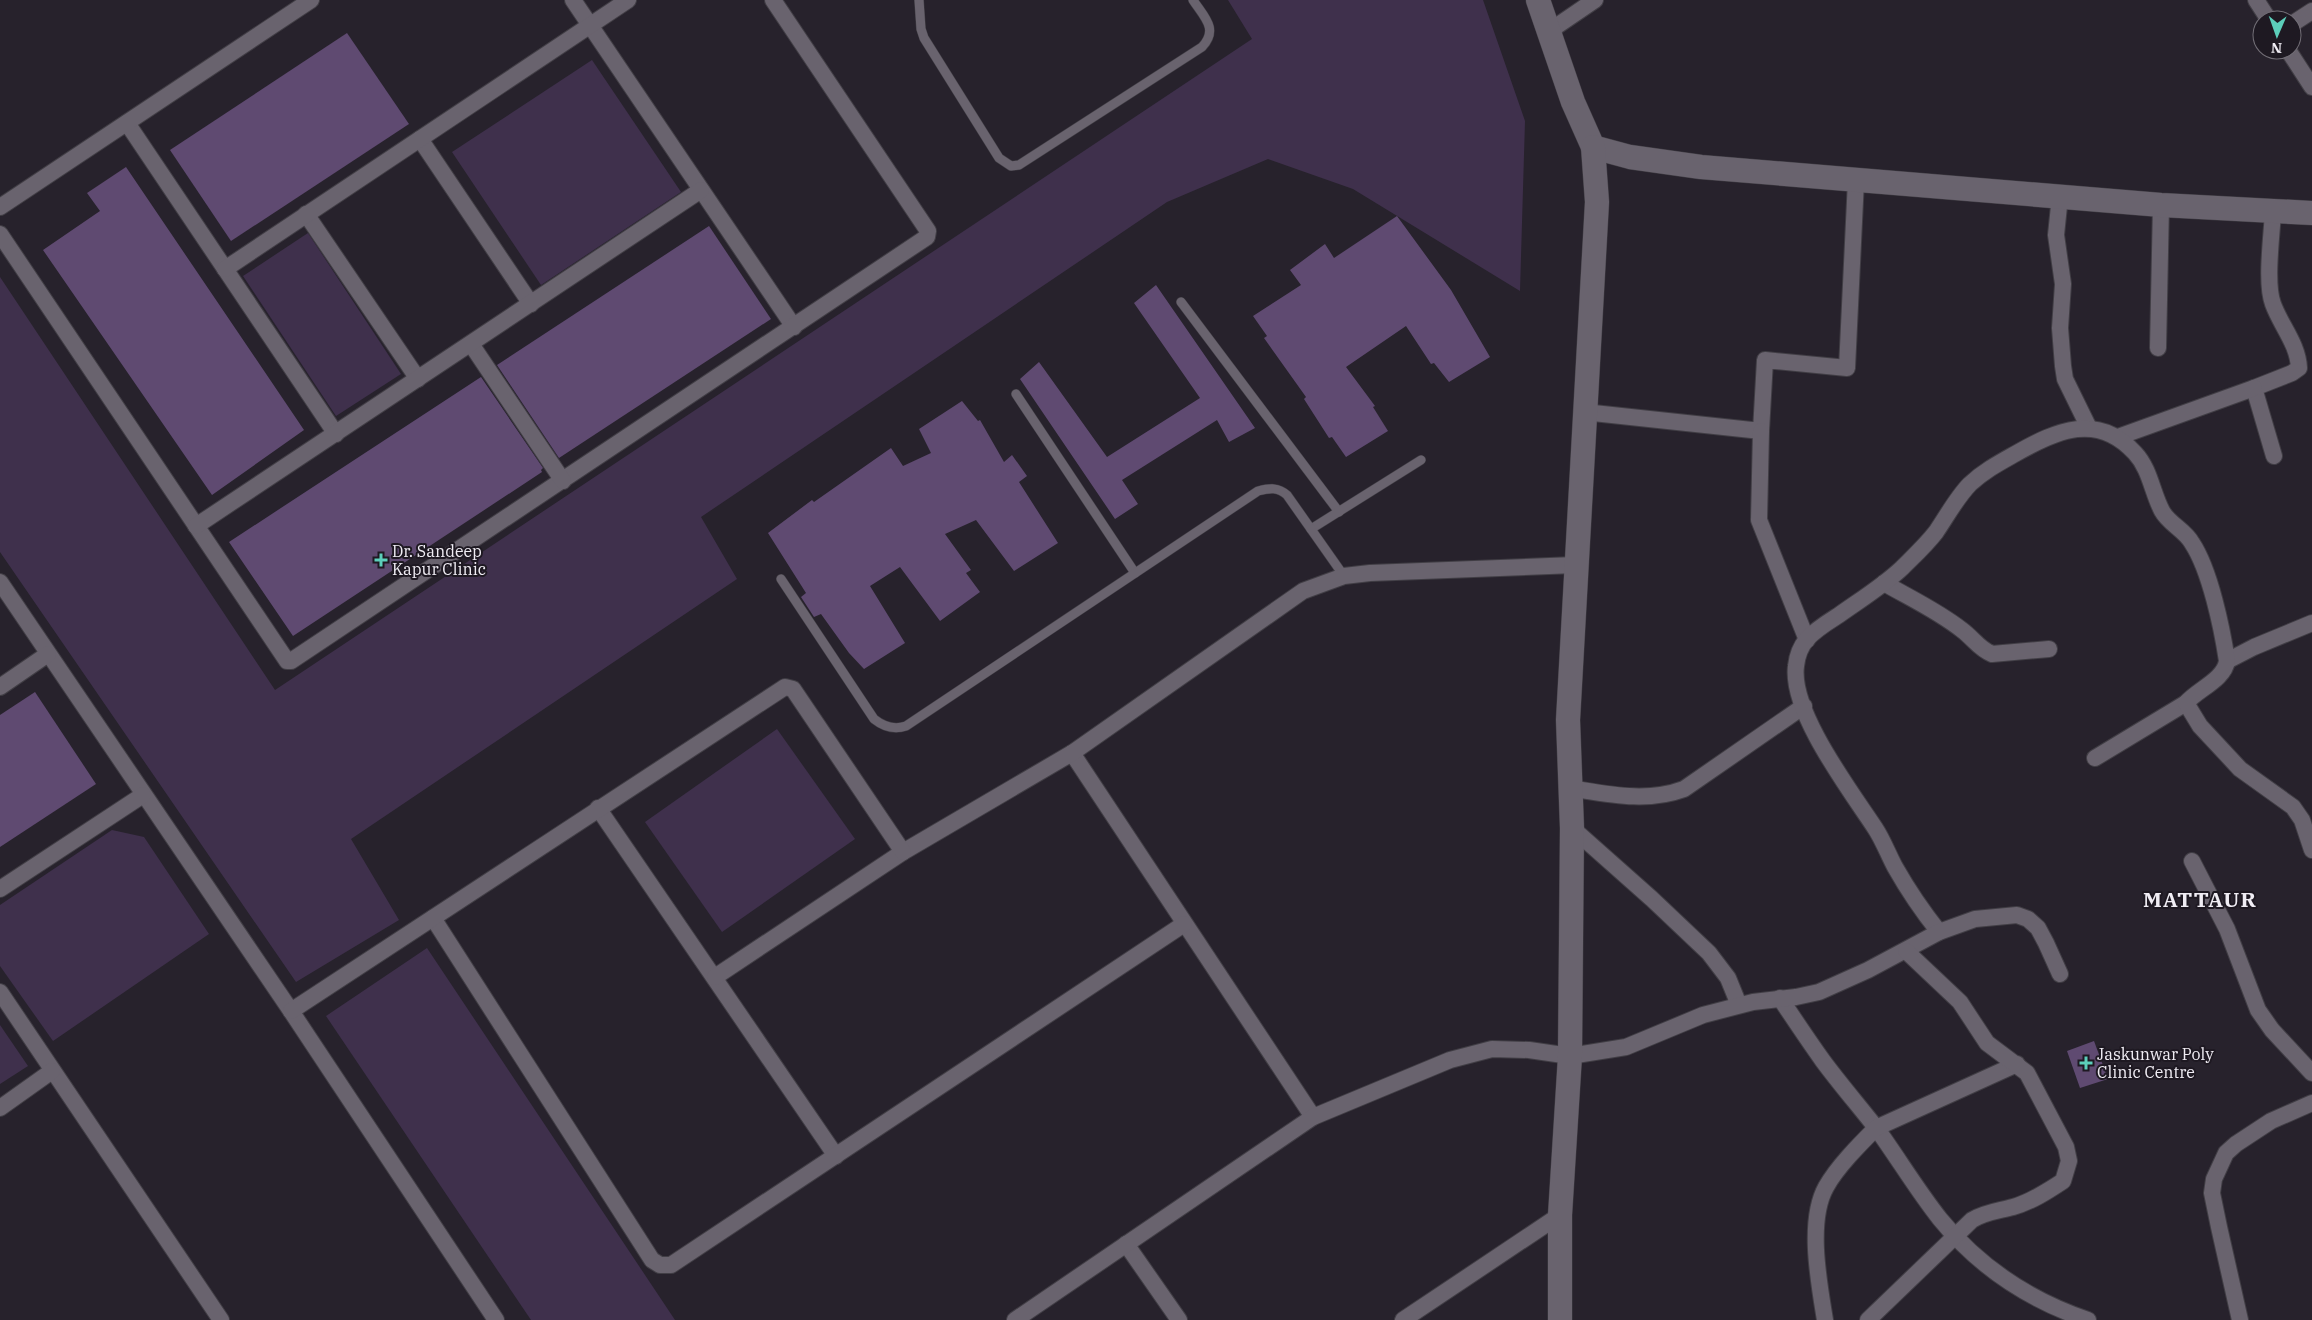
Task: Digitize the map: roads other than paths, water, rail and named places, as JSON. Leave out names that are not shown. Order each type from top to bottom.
[{"type":"street","points":[[0,208],[311,0]]},
{"type":"street","points":[[573,0],[794,327]]},
{"type":"street","points":[[225,269],[628,0]]},
{"type":"street","points":[[0,234],[287,660],[290,661],[794,327],[924,240],[929,234],[773,0]]},
{"type":"street","points":[[1538,0],[1573,102],[1594,147],[1597,202],[1575,565],[1568,720],[1569,788],[1572,828],[1570,1056],[1560,1215],[1560,1320]]},
{"type":"street","points":[[1548,32],[1595,0]]},
{"type":"street","points":[[2294,60],[2312,87]]},
{"type":"street","points":[[127,123],[336,434]]},
{"type":"street","points":[[420,139],[531,304]]},
{"type":"street","points":[[1594,147],[1630,157],[1701,167],[2161,205],[2312,213]]},
{"type":"street","points":[[1807,640],[1759,520],[1765,360],[1847,368],[1856,180]]},
{"type":"street","points":[[196,526],[701,190]]},
{"type":"street","points":[[2060,196],[2056,235],[2062,284],[2060,328],[2063,366],[2065,379],[2089,428]]},
{"type":"street","points":[[2158,348],[2161,205]]},
{"type":"street","points":[[2118,438],[2254,388],[2292,373],[2299,368],[2298,357],[2273,303],[2270,289],[2272,211]]},
{"type":"street","points":[[306,214],[418,379]]},
{"type":"street","points":[[471,344],[563,481]]},
{"type":"street","points":[[2254,388],[2274,456]]},
{"type":"street","points":[[1584,412],[1761,431]]},
{"type":"street","points":[[1940,932],[1923,912],[1856,797],[1836,770],[1816,737],[1798,690],[1795,668],[1798,654],[1807,640],[1884,583],[1934,535],[1968,486],[1984,472],[2049,436],[2071,429],[2089,428],[2103,430],[2118,438],[2136,454],[2146,468],[2163,514],[2192,542],[2205,573],[2215,606],[2227,661],[2226,667],[2216,679],[2193,695],[2186,703],[2095,758]]},
{"type":"street","points":[[715,977],[903,852],[1072,753],[1303,591],[1344,576],[1575,565]]},
{"type":"street","points":[[0,582],[291,1011],[496,1320]]},
{"type":"street","points":[[1884,583],[1928,607],[1962,630],[1983,651],[1992,654],[2049,649]]},
{"type":"street","points":[[2227,661],[2254,647],[2312,623]]},
{"type":"street","points":[[0,687],[48,654]]},
{"type":"street","points":[[291,1011],[598,808],[788,686],[793,689],[903,852]]},
{"type":"street","points":[[2186,703],[2200,726],[2240,769],[2293,807],[2302,820],[2312,850]]},
{"type":"street","points":[[1569,788],[1628,796],[1667,795],[1684,789],[1804,706]]},
{"type":"street","points":[[1072,753],[1312,1117]]},
{"type":"street","points":[[0,889],[143,795]]},
{"type":"street","points":[[598,808],[836,1156]]},
{"type":"street","points":[[1572,828],[1709,953],[1728,978],[1738,1005]]},
{"type":"street","points":[[2192,861],[2227,929],[2258,1010],[2272,1030],[2312,1073]]},
{"type":"street","points":[[1015,1320],[1312,1117],[1450,1060],[1492,1049],[1529,1050],[1570,1056],[1612,1050],[1642,1042],[1684,1022],[1738,1005],[1819,992],[1906,951],[1940,932],[1975,918],[2017,915],[2028,919],[2038,928],[2060,974]]},
{"type":"street","points":[[432,918],[652,1260],[660,1265],[670,1265],[1184,924]]},
{"type":"street","points":[[1868,1320],[1972,1220],[1983,1213],[2013,1207],[2052,1188],[2063,1181],[2069,1161],[2066,1148],[2028,1073],[1987,1043],[1960,1002],[1906,951]]},
{"type":"street","points":[[0,992],[221,1320]]},
{"type":"street","points":[[1780,998],[1822,1060],[1876,1128],[1927,1202],[1955,1236],[1988,1267],[2023,1292],[2064,1312],[2088,1320]]},
{"type":"street","points":[[1825,1320],[1816,1242],[1816,1223],[1826,1187],[1862,1142],[1876,1128],[2017,1064]]},
{"type":"street","points":[[0,1108],[52,1071]]},
{"type":"street","points":[[2240,1320],[2212,1193],[2214,1180],[2226,1153],[2236,1144],[2271,1121],[2312,1103]]},
{"type":"street","points":[[1403,1320],[1560,1215]]},
{"type":"street","points":[[1126,1244],[1179,1320]]},
{"type":"lane","points":[[919,0],[921,29],[924,38],[999,158],[1011,166],[1019,165],[1202,47],[1211,33],[1209,24],[1193,0]]},
{"type":"lane","points":[[1181,302],[1339,512]]},
{"type":"lane","points":[[1016,394],[1134,573]]},
{"type":"lane","points":[[1311,529],[1420,460]]},
{"type":"lane","points":[[781,579],[874,719],[882,726],[900,728],[1258,491],[1273,488],[1281,490],[1344,576]]},
{"type":"place","name":"Dr. Sandeep Kapur Clinic","points":[[381,560]]},
{"type":"place","name":"Jaskunwar Poly Clinic Centre","points":[[2086,1063]]},
{"type":"district","name":"MATTAUR","points":[[2200,899]]}]
